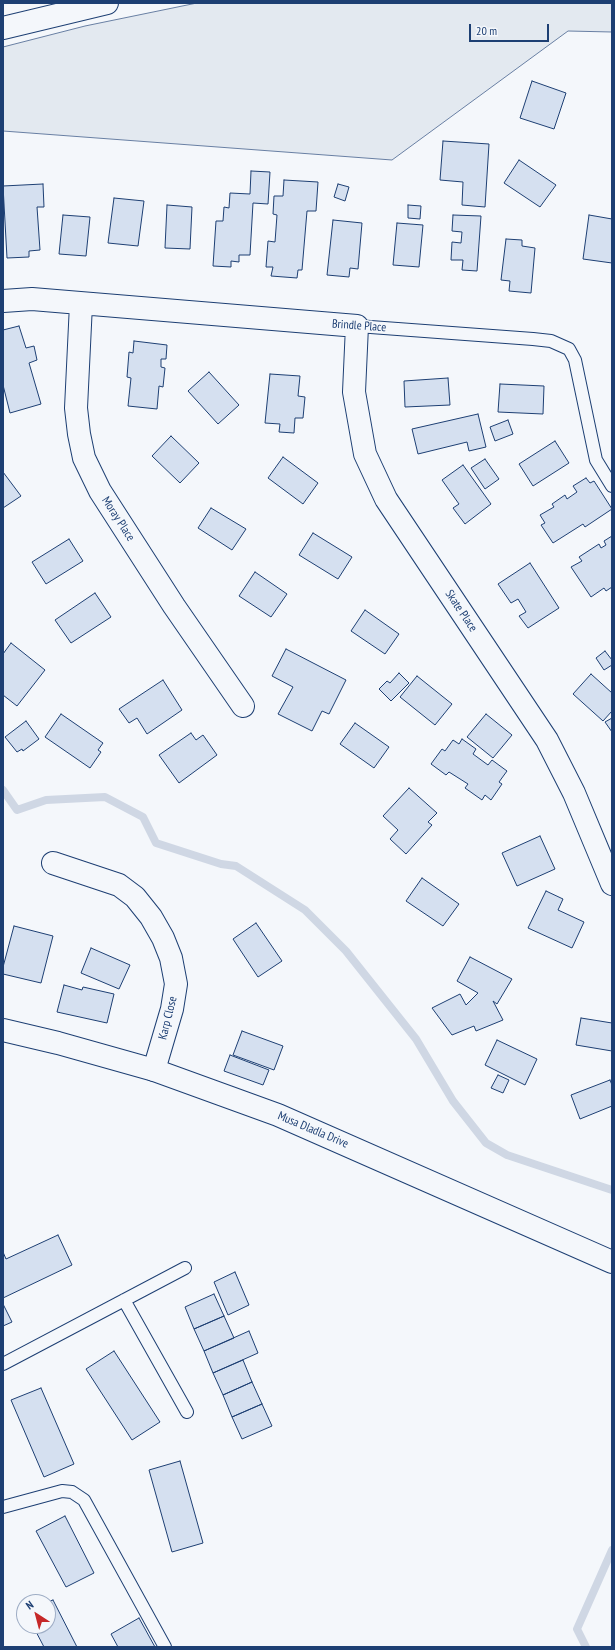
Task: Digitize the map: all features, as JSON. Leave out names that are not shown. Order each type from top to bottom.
[{"type":"street","points":[[3,28],[107,3]]},
{"type":"street","name":"Brindle Place","points":[[3,301],[32,299],[357,326]]},
{"type":"street","name":"Moray Place","points":[[81,304],[76,408],[84,458],[100,491],[174,606],[243,706]]},
{"type":"street","name":"Skate Place","points":[[357,326],[354,392],[365,454],[386,499],[547,740],[574,793],[612,884]]},
{"type":"street","name":"Karp Close","points":[[52,863],[119,885],[135,897],[151,917],[163,938],[171,958],[176,984],[172,1009],[154,1070]]},
{"type":"street","name":"Musa Dladla Drive","points":[[3,1030],[58,1043],[154,1070],[278,1115],[612,1262]]},
{"type":"lane","name":"Brindle Place","points":[[357,326],[533,339],[551,341],[569,349],[576,360],[596,460],[612,486]]},
{"type":"lane","points":[[3,1364],[185,1268]]},
{"type":"lane","points":[[124,1300],[187,1412]]},
{"type":"lane","points":[[3,1507],[62,1491],[72,1492],[84,1500],[164,1647]]},
{"type":"shaded area","points":[[197,3],[612,3],[612,32],[568,31],[392,160],[3,131],[3,47],[85,26]]},
{"type":"building","points":[[532,81],[566,93],[554,129],[520,118]]},
{"type":"building","points":[[443,141],[489,144],[485,207],[462,205],[463,182],[440,180]]},
{"type":"building","points":[[519,160],[556,185],[540,207],[504,183]]},
{"type":"building","points":[[251,171],[270,172],[268,204],[253,203],[250,255],[239,255],[239,262],[231,261],[231,267],[213,266],[216,221],[223,221],[224,207],[229,208],[230,193],[250,194]]},
{"type":"building","points":[[284,180],[318,182],[316,211],[307,211],[302,270],[298,270],[297,278],[271,276],[273,267],[266,267],[268,241],[275,242],[277,215],[273,214],[274,196],[283,196]]},
{"type":"building","points":[[43,184],[44,207],[37,207],[40,250],[29,251],[29,257],[7,258],[3,186]]},
{"type":"building","points":[[338,184],[349,187],[345,201],[334,197]]},
{"type":"building","points":[[114,198],[144,201],[138,246],[108,243]]},
{"type":"building","points":[[167,205],[192,207],[190,249],[165,248]]},
{"type":"building","points":[[408,205],[421,206],[420,219],[408,218]]},
{"type":"building","points":[[63,215],[90,217],[86,256],[59,254]]},
{"type":"building","points":[[453,215],[481,216],[477,271],[462,270],[463,260],[451,260],[452,242],[461,243],[462,232],[452,231]]},
{"type":"building","points":[[589,215],[612,219],[612,263],[583,259]]},
{"type":"building","points":[[333,220],[362,223],[358,269],[350,268],[349,277],[327,275]]},
{"type":"building","points":[[397,223],[423,225],[419,267],[393,265]]},
{"type":"building","points":[[506,239],[522,240],[522,246],[535,248],[531,293],[509,291],[510,281],[501,280]]},
{"type":"building","points":[[19,326],[26,348],[34,346],[37,360],[29,363],[41,404],[10,413],[3,385],[3,330]]},
{"type":"building","points":[[134,341],[167,345],[166,359],[161,359],[161,367],[165,368],[163,387],[159,386],[157,409],[128,406],[131,378],[127,377],[129,352],[133,353]]},
{"type":"building","points":[[209,372],[239,405],[218,424],[188,391]]},
{"type":"building","points":[[270,374],[300,376],[298,396],[305,397],[303,418],[295,418],[294,433],[279,432],[280,424],[265,423]]},
{"type":"building","points":[[448,378],[450,405],[405,407],[404,381]]},
{"type":"building","points":[[500,384],[544,386],[543,414],[498,412]]},
{"type":"building","points":[[478,414],[486,447],[469,451],[467,442],[418,454],[412,429]]},
{"type":"building","points":[[508,420],[513,434],[495,441],[490,427]]},
{"type":"building","points":[[171,436],[199,463],[180,483],[152,456]]},
{"type":"building","points":[[555,441],[569,463],[533,486],[519,464]]},
{"type":"building","points":[[283,457],[318,483],[303,504],[268,478]]},
{"type":"building","points":[[485,459],[499,479],[485,489],[471,468]]},
{"type":"building","points":[[463,465],[491,504],[465,524],[453,508],[459,504],[442,480]]},
{"type":"building","points":[[3,472],[21,496],[3,508]]},
{"type":"building","points":[[586,478],[590,483],[594,481],[612,509],[585,527],[583,524],[553,543],[541,525],[545,523],[540,515],[554,507],[552,504],[565,495],[567,499],[577,492],[573,486]]},
{"type":"building","points":[[211,508],[246,529],[232,550],[198,528]]},
{"type":"building","points":[[313,533],[352,557],[338,579],[299,555]]},
{"type":"building","points":[[612,536],[612,587],[606,591],[604,588],[591,597],[571,567],[582,561],[579,557],[599,544],[601,548],[606,545],[604,541]]},
{"type":"building","points":[[69,539],[83,561],[46,584],[32,562]]},
{"type":"building","points":[[530,563],[559,608],[528,628],[519,616],[526,612],[518,599],[511,603],[498,584]]},
{"type":"building","points":[[255,572],[287,594],[271,617],[239,596]]},
{"type":"building","points":[[95,593],[111,617],[71,643],[55,620]]},
{"type":"building","points":[[365,610],[399,634],[385,654],[351,631]]},
{"type":"building","points":[[11,643],[45,670],[17,706],[3,695],[3,654]]},
{"type":"building","points":[[286,649],[346,680],[329,714],[322,711],[312,731],[278,714],[293,687],[272,676]]},
{"type":"building","points":[[605,651],[612,660],[612,665],[604,670],[596,658]]},
{"type":"building","points":[[399,673],[409,683],[391,701],[379,689],[387,681],[390,683]]},
{"type":"building","points":[[591,674],[612,693],[612,711],[603,721],[573,694]]},
{"type":"building","points":[[417,676],[452,704],[435,725],[400,697]]},
{"type":"building","points":[[163,680],[182,710],[147,734],[137,718],[129,723],[119,709]]},
{"type":"building","points":[[61,714],[103,743],[98,750],[101,752],[90,768],[45,737]]},
{"type":"building","points":[[486,714],[512,735],[493,758],[467,737]]},
{"type":"building","points":[[612,718],[612,732],[605,722]]},
{"type":"building","points":[[26,721],[39,739],[23,751],[22,749],[17,752],[5,737]]},
{"type":"building","points":[[355,723],[389,747],[374,768],[340,744]]},
{"type":"building","points":[[191,733],[196,740],[203,735],[217,755],[179,783],[159,755]]},
{"type":"building","points":[[462,739],[476,749],[473,754],[488,765],[492,760],[507,771],[499,782],[502,784],[491,800],[485,795],[482,800],[465,788],[468,784],[449,772],[446,775],[431,764],[442,749],[445,751],[453,740],[459,744]]},
{"type":"building","points":[[409,788],[437,813],[428,822],[432,825],[406,854],[390,839],[398,830],[383,816]]},
{"type":"building","points":[[540,836],[555,869],[517,886],[502,853]]},
{"type":"building","points":[[422,878],[459,904],[443,926],[406,901]]},
{"type":"building","points":[[546,891],[563,899],[558,910],[584,922],[572,948],[528,928]]},
{"type":"building","points":[[256,923],[282,961],[258,977],[233,939]]},
{"type":"building","points":[[14,926],[53,936],[41,983],[3,974],[3,967]]},
{"type":"building","points":[[91,948],[130,965],[119,989],[81,973]]},
{"type":"building","points":[[470,957],[512,979],[497,1004],[493,1001],[503,1020],[476,1031],[474,1026],[452,1035],[432,1008],[460,994],[466,1005],[478,993],[457,981]]},
{"type":"building","points":[[64,985],[82,990],[83,987],[114,994],[107,1023],[57,1012]]},
{"type":"building","points":[[581,1018],[612,1023],[612,1051],[576,1045]]},
{"type":"building","points":[[242,1031],[283,1046],[274,1070],[233,1055]]},
{"type":"building","points":[[497,1040],[537,1059],[525,1085],[485,1065]]},
{"type":"building","points":[[230,1055],[269,1070],[263,1085],[224,1071]]},
{"type":"building","points":[[498,1075],[509,1080],[503,1093],[491,1088]]},
{"type":"building","points":[[610,1080],[612,1085],[612,1106],[580,1119],[571,1095]]},
{"type":"building","points":[[58,1235],[72,1265],[3,1298],[3,1252],[6,1259]]},
{"type":"building","points":[[235,1272],[249,1305],[228,1315],[214,1282]]},
{"type":"building","points":[[214,1294],[224,1316],[194,1329],[185,1307]]},
{"type":"building","points":[[3,1304],[12,1322],[3,1326]]},
{"type":"building","points":[[224,1316],[234,1338],[204,1351],[194,1329]]},
{"type":"building","points":[[249,1331],[258,1353],[213,1373],[204,1351]]},
{"type":"building","points":[[114,1351],[160,1422],[132,1440],[86,1369]]},
{"type":"building","points":[[243,1360],[252,1382],[223,1395],[213,1373]]},
{"type":"building","points":[[252,1382],[262,1404],[232,1417],[223,1395]]},
{"type":"building","points":[[41,1388],[74,1464],[44,1477],[11,1400]]},
{"type":"building","points":[[262,1404],[272,1426],[242,1439],[232,1417]]},
{"type":"building","points":[[180,1461],[203,1543],[172,1552],[149,1470]]},
{"type":"building","points":[[65,1516],[94,1573],[66,1587],[36,1531]]},
{"type":"building","points":[[56,1606],[77,1647],[44,1647],[37,1634],[56,1634]]},
{"type":"building","points":[[139,1618],[155,1647],[118,1647],[111,1634]]},
{"type":"waterway","points":[[3,790],[17,810],[46,800],[105,797],[143,817],[156,843],[221,864],[236,866],[305,910],[346,951],[416,1039],[453,1101],[486,1143],[507,1155],[612,1190]]},
{"type":"waterway","points":[[586,1647],[577,1629],[612,1550]]}]
